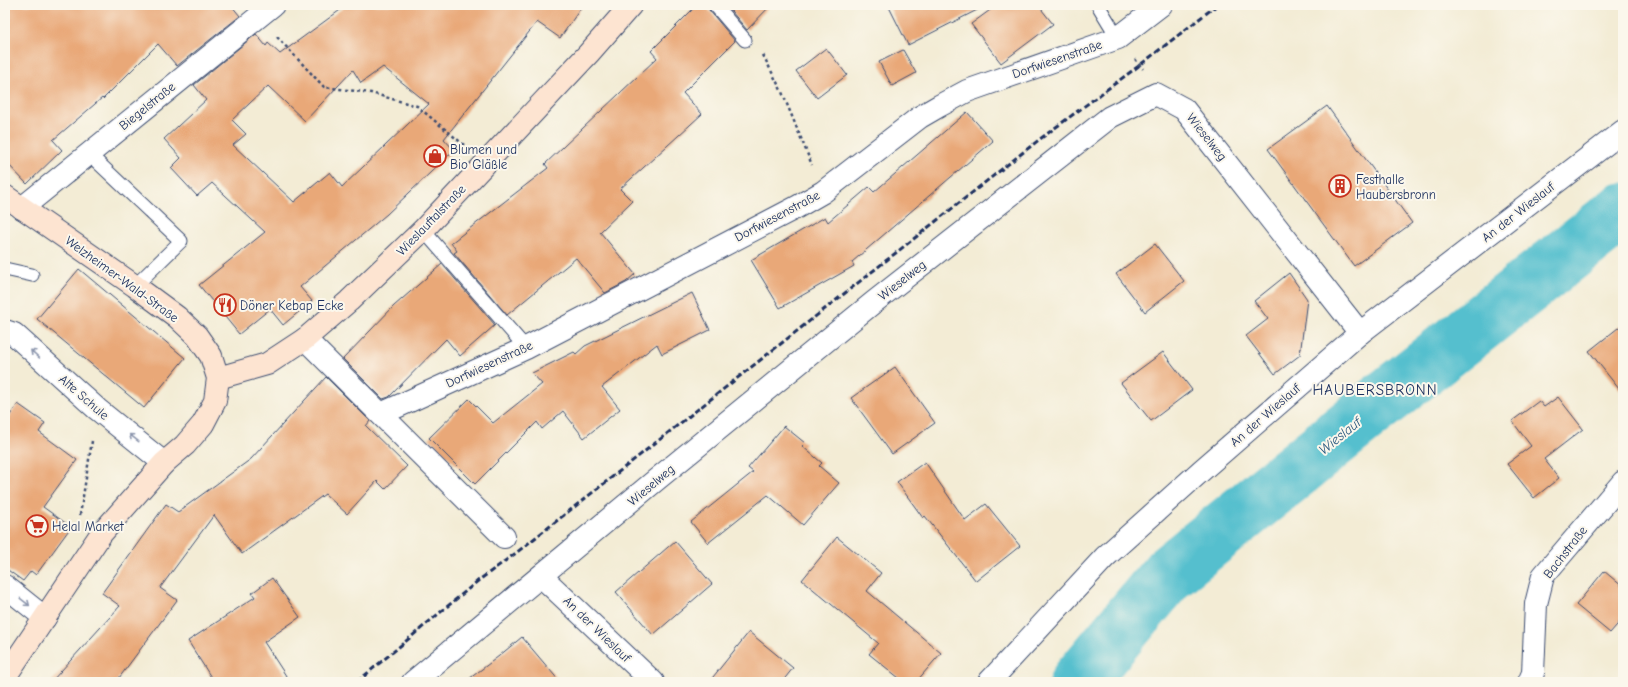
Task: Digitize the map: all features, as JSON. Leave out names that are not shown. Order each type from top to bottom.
[{"type":"street","name":"Wieslauftalstraße","points":[[218,378],[268,364],[305,339],[349,302],[423,230],[486,164],[589,53],[630,5]]},
{"type":"street","name":"Dorfwiesenstraße","points":[[382,414],[526,348],[797,207],[823,192],[920,117],[968,91],[1118,38],[1161,5]]},
{"type":"street","name":"Biegelstraße","points":[[13,202],[89,154],[265,11]]},
{"type":"street","name":"Wieselweg","points":[[413,682],[656,480],[874,302],[1110,117],[1156,94],[1184,108],[1360,333]]},
{"type":"street","name":"An der Wieslauf","points":[[989,682],[1105,557],[1202,470],[1360,333],[1623,131]]},
{"type":"street","name":"Welzheimer-Wald-Straße","points":[[13,202],[135,286],[177,317],[197,336],[211,356],[218,378]]},
{"type":"street","name":"Alte Schule","points":[[5,331],[14,334],[97,409],[164,463]]},
{"type":"street","points":[[305,339],[504,537]]},
{"type":"street","points":[[5,677],[101,534],[164,463],[185,445],[203,424],[215,401],[218,378]]},
{"type":"street","name":"Bachstraße","points":[[1529,682],[1532,673],[1536,604],[1544,576],[1623,482]]},
{"type":"street","name":"An der Wieslauf","points":[[542,576],[653,682]]},
{"type":"street","points":[[5,586],[45,618]]},
{"type":"lane","points":[[714,5],[745,40]]},
{"type":"lane","points":[[1098,5],[1118,38]]},
{"type":"lane","points":[[89,154],[181,241],[135,286]]},
{"type":"lane","points":[[423,230],[526,348]]},
{"type":"lane","points":[[5,269],[32,275]]},
{"type":"path","points":[[265,11],[324,87],[371,93],[417,106],[486,164]]},
{"type":"path","points":[[1118,38],[1152,81],[1156,94]]},
{"type":"path","points":[[745,40],[755,40],[782,92],[823,192]]},
{"type":"path","points":[[97,409],[80,516],[101,534]]},
{"type":"building","points":[[5,5],[231,5],[240,16],[177,66],[158,44],[103,99],[102,98],[53,140],[62,150],[27,184],[5,161]]},
{"type":"building","points":[[347,5],[583,5],[560,38],[537,22],[444,139],[454,150],[387,214],[300,287],[312,301],[283,325],[270,309],[239,334],[199,285],[265,232],[212,183],[197,196],[171,168],[181,158],[164,139],[206,100],[194,85],[256,34],[266,46],[268,43],[280,54]],"holes":[[[383,67],[429,104],[342,187],[330,172],[294,202],[233,145],[246,134],[232,120],[268,86],[305,121],[353,70],[361,83]]]},
{"type":"building","points":[[697,5],[707,5],[709,10],[735,41],[683,93],[702,114],[620,189],[632,201],[600,232],[635,274],[626,282],[605,293],[576,258],[507,315],[454,253],[457,251],[451,243],[548,168],[545,164],[657,58],[651,51]]},
{"type":"building","points":[[726,5],[771,5],[747,30]]},
{"type":"building","points":[[888,5],[987,5],[908,45]]},
{"type":"building","points":[[997,5],[1038,5],[1053,24],[1001,63],[971,24]]},
{"type":"building","points":[[826,48],[847,75],[817,98],[796,71]]},
{"type":"building","points":[[903,50],[916,73],[892,86],[879,62]]},
{"type":"building","name":"Festhalle Haubersbronn","points":[[1327,106],[1412,223],[1354,266],[1268,149]]},
{"type":"building","points":[[967,112],[993,141],[852,262],[854,266],[780,308],[751,260],[825,217],[828,222],[869,187],[874,192]]},
{"type":"building","points":[[1155,244],[1184,281],[1145,312],[1116,274]]},
{"type":"building","points":[[442,264],[495,325],[460,356],[446,339],[389,397],[383,399],[343,359],[394,306]]},
{"type":"building","points":[[79,269],[185,358],[144,408],[37,319]]},
{"type":"building","points":[[1289,273],[1307,299],[1300,355],[1275,374],[1246,336],[1268,319],[1254,301]]},
{"type":"building","points":[[692,293],[710,330],[662,354],[657,344],[602,387],[620,409],[584,438],[563,411],[542,429],[537,422],[475,484],[429,438],[469,399],[493,423],[542,384],[532,373],[574,352],[576,354],[585,346]]},
{"type":"building","points":[[1623,324],[1623,394],[1589,351]]},
{"type":"building","points":[[1163,352],[1192,390],[1151,421],[1121,383]]},
{"type":"building","points":[[895,367],[935,423],[892,454],[851,398]]},
{"type":"building","points":[[326,377],[370,421],[366,426],[407,466],[385,489],[377,481],[347,514],[325,494],[242,554],[214,515],[160,588],[177,600],[116,682],[51,682],[120,606],[102,593],[166,504],[178,512],[251,459]]},
{"type":"building","points":[[1558,397],[1583,429],[1544,459],[1559,478],[1534,498],[1507,464],[1531,446],[1512,421],[1539,401],[1544,407]]},
{"type":"building","points":[[18,404],[45,423],[39,432],[77,460],[43,507],[71,527],[36,575],[31,571],[23,581],[5,568],[5,422]]},
{"type":"building","points":[[784,426],[805,443],[802,446],[822,463],[819,466],[839,483],[803,525],[768,495],[708,543],[691,522],[753,472],[748,468]]},
{"type":"building","points":[[925,462],[965,520],[986,504],[1020,546],[976,581],[925,516],[923,518],[897,482]]},
{"type":"building","points":[[837,537],[881,573],[867,591],[941,653],[916,682],[904,682],[869,654],[878,643],[802,580]]},
{"type":"building","points":[[675,541],[712,584],[653,635],[616,592]]},
{"type":"building","points":[[1604,571],[1623,587],[1623,618],[1610,633],[1576,605]]},
{"type":"building","points":[[272,578],[300,617],[264,642],[290,682],[214,682],[188,641],[255,597],[252,593]]},
{"type":"building","points":[[749,632],[793,668],[782,682],[709,682]]},
{"type":"building","points":[[522,637],[560,682],[465,682],[499,656]]},
{"type":"waterway","name":"Wieslauf","points":[[1078,682],[1169,573],[1368,412],[1623,211]]},
{"type":"railway","points":[[357,682],[479,580],[516,553],[1040,139],[1140,65],[1217,5]]},
{"type":"place","name":"Blumen und Bio Gläßle","points":[[435,156]]},
{"type":"place","name":"Festhalle Haubersbronn","points":[[1340,186]]},
{"type":"place","name":"Döner Kebap Ecke","points":[[225,305]]},
{"type":"place","name":"Helal Market","points":[[37,526]]},
{"type":"district","name":"HAUBERSBRONN","points":[[1375,390]]}]
